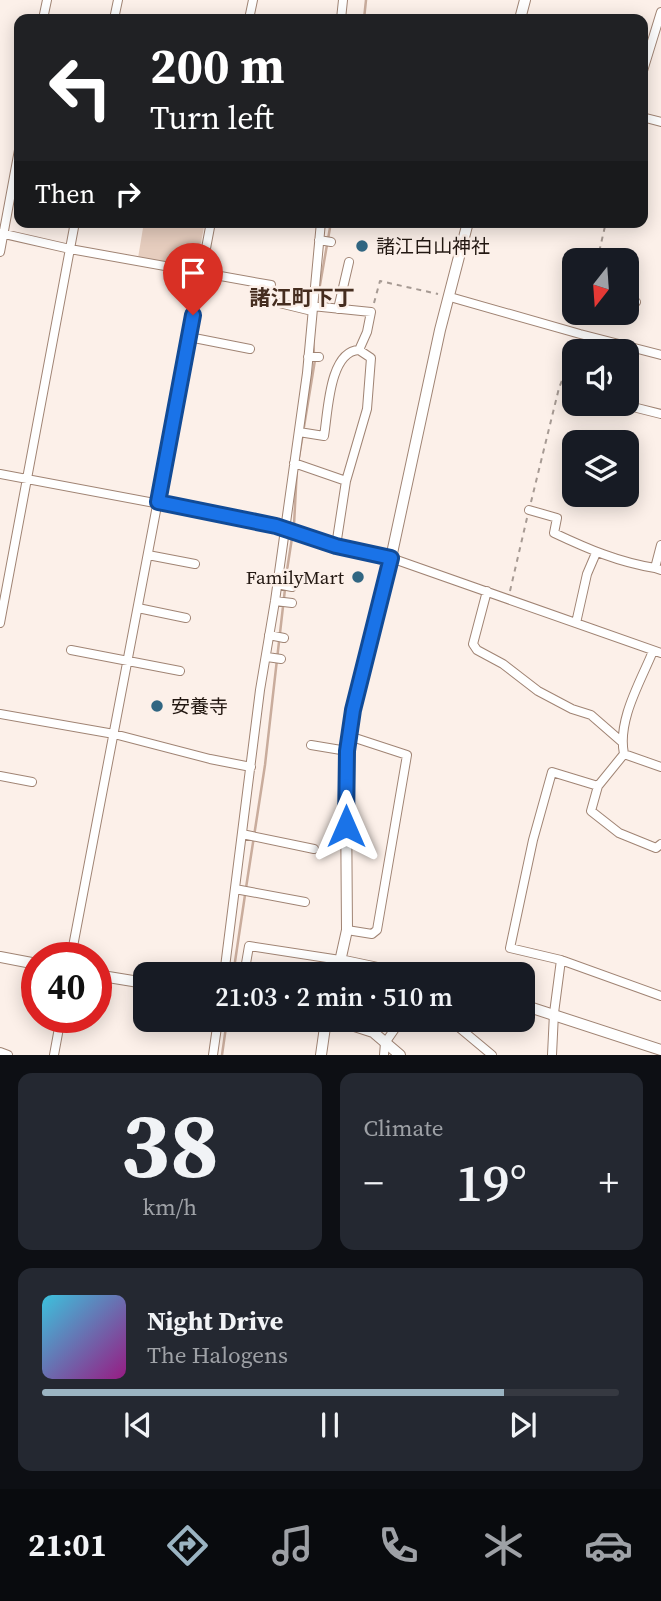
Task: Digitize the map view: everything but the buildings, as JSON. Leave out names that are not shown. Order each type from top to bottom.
[{"type":"street","points":[[648,55],[661,12]]},
{"type":"street","points":[[0,252],[14,174]]},
{"type":"street","points":[[0,622],[74,228]]},
{"type":"street","points":[[74,942],[210,228]]},
{"type":"street","points":[[227,962],[242,890],[251,766],[260,690],[290,531],[303,432],[320,228]]},
{"type":"street","points":[[341,960],[347,930],[347,751],[353,710],[391,558],[467,228]]},
{"type":"street","points":[[2,233],[70,249],[271,285],[271,301],[315,308],[372,312],[359,350]]},
{"type":"street","points":[[319,240],[331,242]]},
{"type":"street","points":[[338,309],[349,262]]},
{"type":"street","points":[[450,297],[661,355]]},
{"type":"street","points":[[188,337],[250,349]]},
{"type":"street","points":[[303,432],[324,436],[336,368],[345,354],[359,350],[371,358],[367,410],[346,481],[336,546]]},
{"type":"street","points":[[308,357],[319,357]]},
{"type":"street","points":[[307,373],[317,374]]},
{"type":"street","points":[[304,396],[313,398]]},
{"type":"street","points":[[639,409],[661,414]]},
{"type":"street","points":[[298,464],[346,481]]},
{"type":"street","points":[[0,474],[158,502],[290,531],[336,546],[391,558],[657,652],[630,708],[622,742],[624,754],[598,786],[592,811],[618,833],[656,848],[661,844]]},
{"type":"street","points":[[529,510],[557,518],[554,533],[625,564],[658,569],[661,545]]},
{"type":"street","points":[[576,623],[587,574],[596,553]]},
{"type":"street","points":[[148,555],[195,564]]},
{"type":"street","points":[[279,585],[292,587]]},
{"type":"street","points":[[487,591],[473,644],[477,650],[503,664],[538,691],[572,709],[592,715],[622,742]]},
{"type":"street","points":[[277,601],[292,603]]},
{"type":"street","points":[[138,608],[186,618]]},
{"type":"street","points":[[272,635],[284,638]]},
{"type":"street","points":[[71,650],[180,671]]},
{"type":"street","points":[[268,657],[281,659]]},
{"type":"street","points":[[0,714],[114,734],[211,759],[251,766]]},
{"type":"street","points":[[347,930],[372,934],[377,930],[407,755],[349,736]]},
{"type":"street","points":[[311,744],[347,751]]},
{"type":"street","points":[[624,754],[661,767]]},
{"type":"street","points":[[598,786],[552,772],[533,840],[510,948],[561,960],[661,996]]},
{"type":"street","points":[[0,776],[32,782]]},
{"type":"street","points":[[245,834],[314,849]]},
{"type":"street","points":[[242,890],[305,902]]},
{"type":"street","points":[[246,962],[249,946],[350,962]]},
{"type":"street","points":[[0,957],[21,961]]},
{"type":"street","points":[[552,1055],[561,960]]},
{"type":"street","points":[[112,978],[133,981]]},
{"type":"street","points":[[535,1008],[661,1050]]},
{"type":"street","points":[[213,1055],[216,1032]]},
{"type":"street","points":[[321,1055],[324,1032]]},
{"type":"street","points":[[373,1032],[385,1049],[400,1055]]},
{"type":"street","points":[[385,1049],[394,1032]]},
{"type":"street","points":[[465,1032],[493,1055]]},
{"type":"street","points":[[54,1055],[58,1033]]},
{"type":"street","points":[[0,1052],[8,1055]]},
{"type":"path","points":[[600,248],[605,228]]},
{"type":"path","points":[[372,312],[380,281],[450,297]]},
{"type":"path","points":[[508,598],[559,388],[582,326]]},
{"type":"shaded area","points":[[143,228],[204,228],[196,268],[138,258]]},
{"type":"waterway","points":[[365,14],[366,0]]},
{"type":"waterway","points":[[317,302],[330,228]]},
{"type":"waterway","points":[[313,339],[314,354]]},
{"type":"waterway","points":[[299,457],[315,360]]},
{"type":"waterway","points":[[285,583],[294,525],[297,468]]},
{"type":"waterway","points":[[246,888],[265,765],[285,589]]},
{"type":"waterway","points":[[235,962],[245,895]]},
{"type":"waterway","points":[[222,1055],[225,1032]]},
{"type":"place","name":"諸江白山神社","points":[[362,246]]},
{"type":"place","name":"FamilyMart","points":[[358,577]]},
{"type":"place","name":"安養寺","points":[[157,706]]},
{"type":"district","name":"諸江町下丁","points":[[302,298]]},
{"type":"route","points":[[193,315],[158,502],[276,526],[317,541],[391,558],[353,710],[347,751],[346,826]]}]
